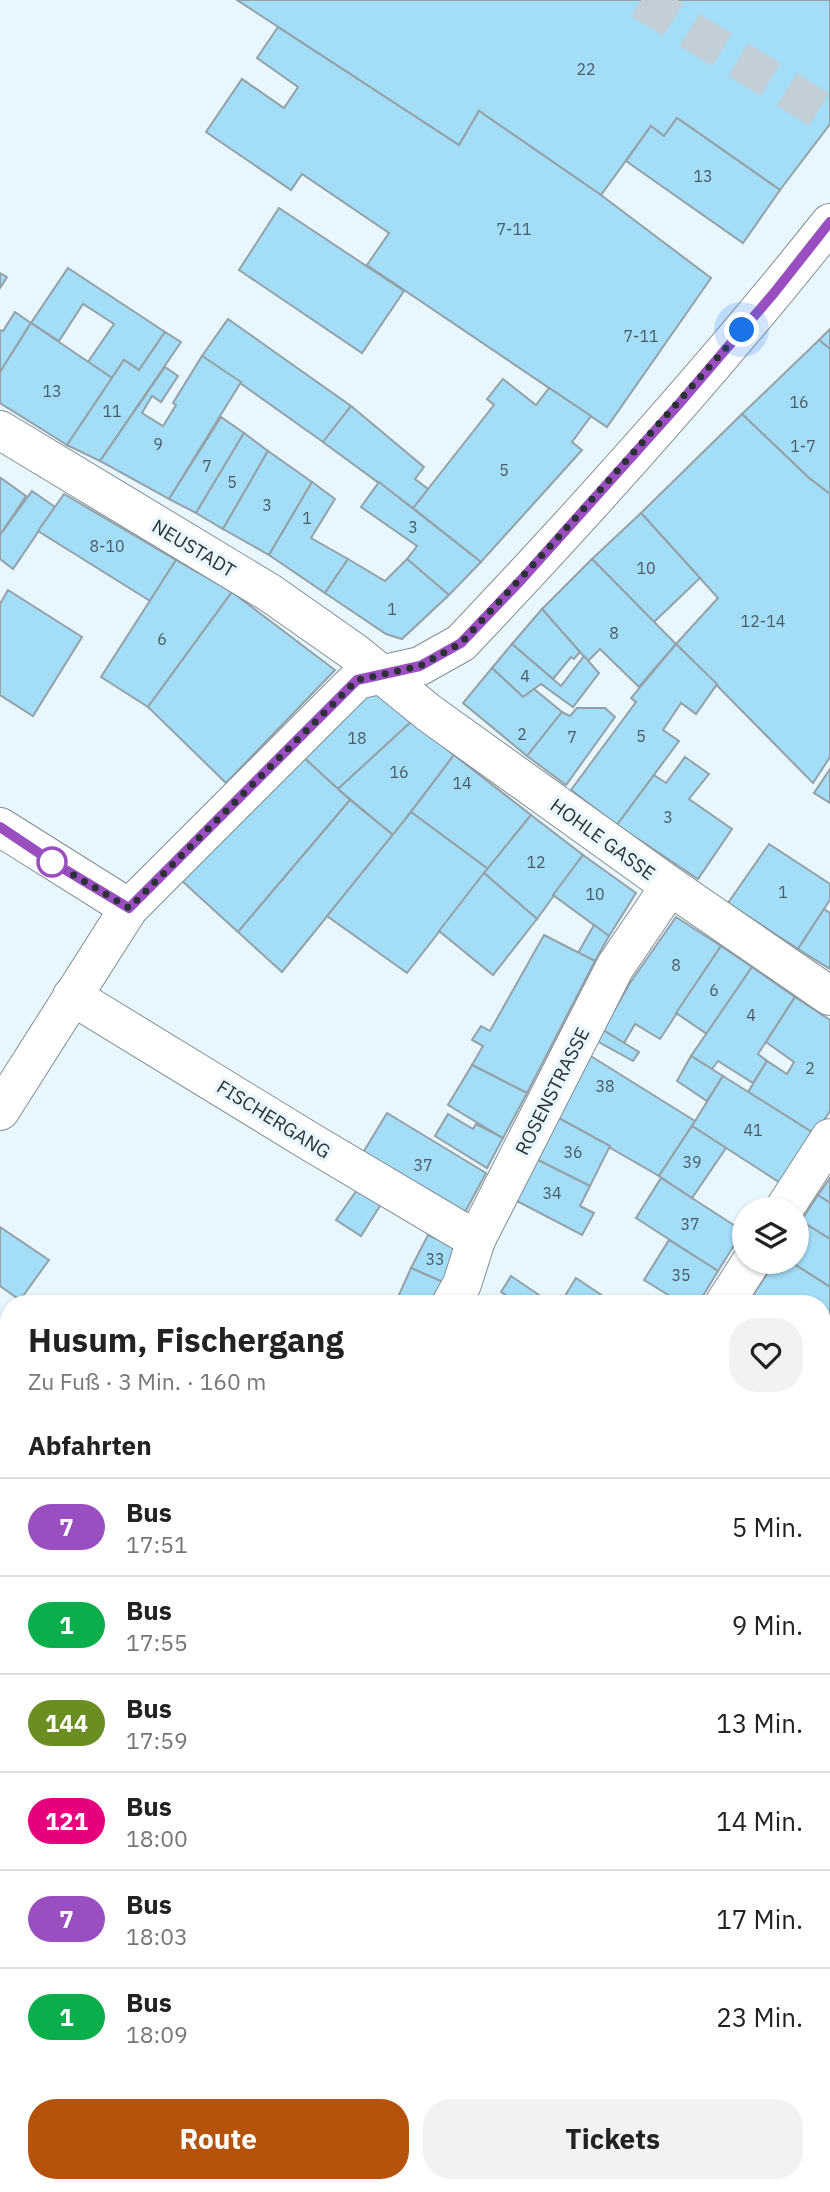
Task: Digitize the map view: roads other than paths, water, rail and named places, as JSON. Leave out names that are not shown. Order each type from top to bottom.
[{"type":"street","points":[[0,1111],[129,908],[357,680],[420,666],[461,643],[678,405],[830,223]]},
{"type":"street","name":"NEUSTADT","points":[[0,430],[270,593],[382,674]]},
{"type":"street","name":"HOHLE GASSE","points":[[382,674],[429,713],[670,886],[830,996]]},
{"type":"street","points":[[0,827],[129,908]]},
{"type":"street","name":"ROSENSTRASSE","points":[[456,1295],[476,1240],[615,967],[670,886]]},
{"type":"street","name":"FISCHERGANG","points":[[72,996],[476,1240]]},
{"type":"street","points":[[792,1197],[830,1138]]},
{"type":"street","points":[[730,1295],[743,1274]]},
{"type":"tunnel","points":[[641,0],[830,116]]}]
